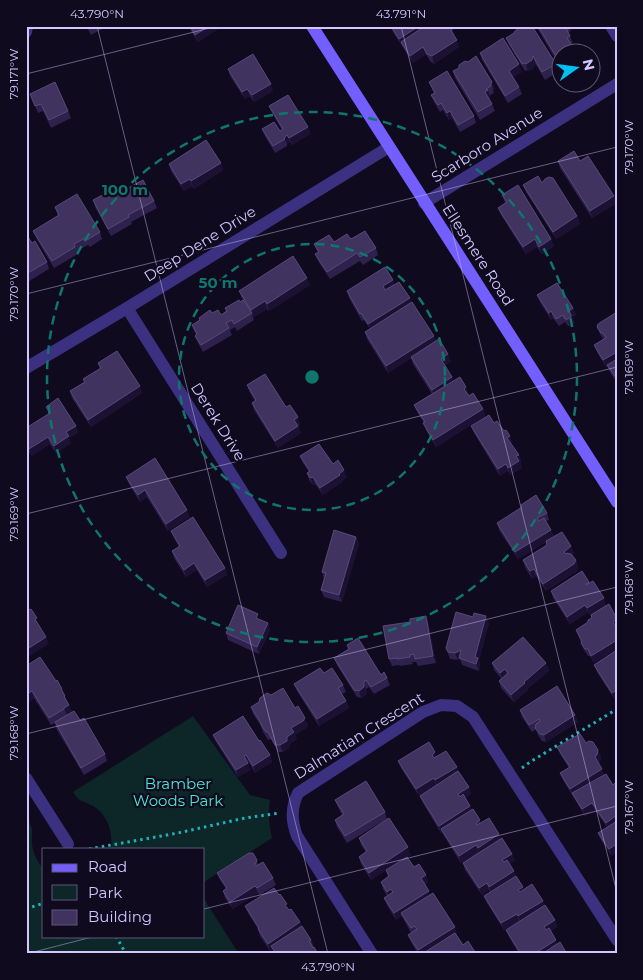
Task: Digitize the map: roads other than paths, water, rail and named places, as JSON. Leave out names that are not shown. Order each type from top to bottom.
[{"type":"main road","name":"Ellesmere Road","points":[[312,26],[617,502]]},
{"type":"street","points":[[26,32],[27,26]]},
{"type":"street","points":[[611,26],[617,36]]},
{"type":"street","name":"Scarboro Avenue","points":[[424,202],[617,84]]},
{"type":"street","name":"Deep Dene Drive","points":[[26,368],[389,147]]},
{"type":"street","name":"Derek Drive","points":[[127,308],[281,554]]},
{"type":"street","name":"Dalmatian Crescent","points":[[372,954],[297,836],[293,825],[293,806],[298,793],[423,712],[440,705],[456,706],[473,717],[617,940]]},
{"type":"street","points":[[26,778],[68,844]]},
{"type":"park label","name":"Bramber Woods Park","points":[[178,792]]}]
